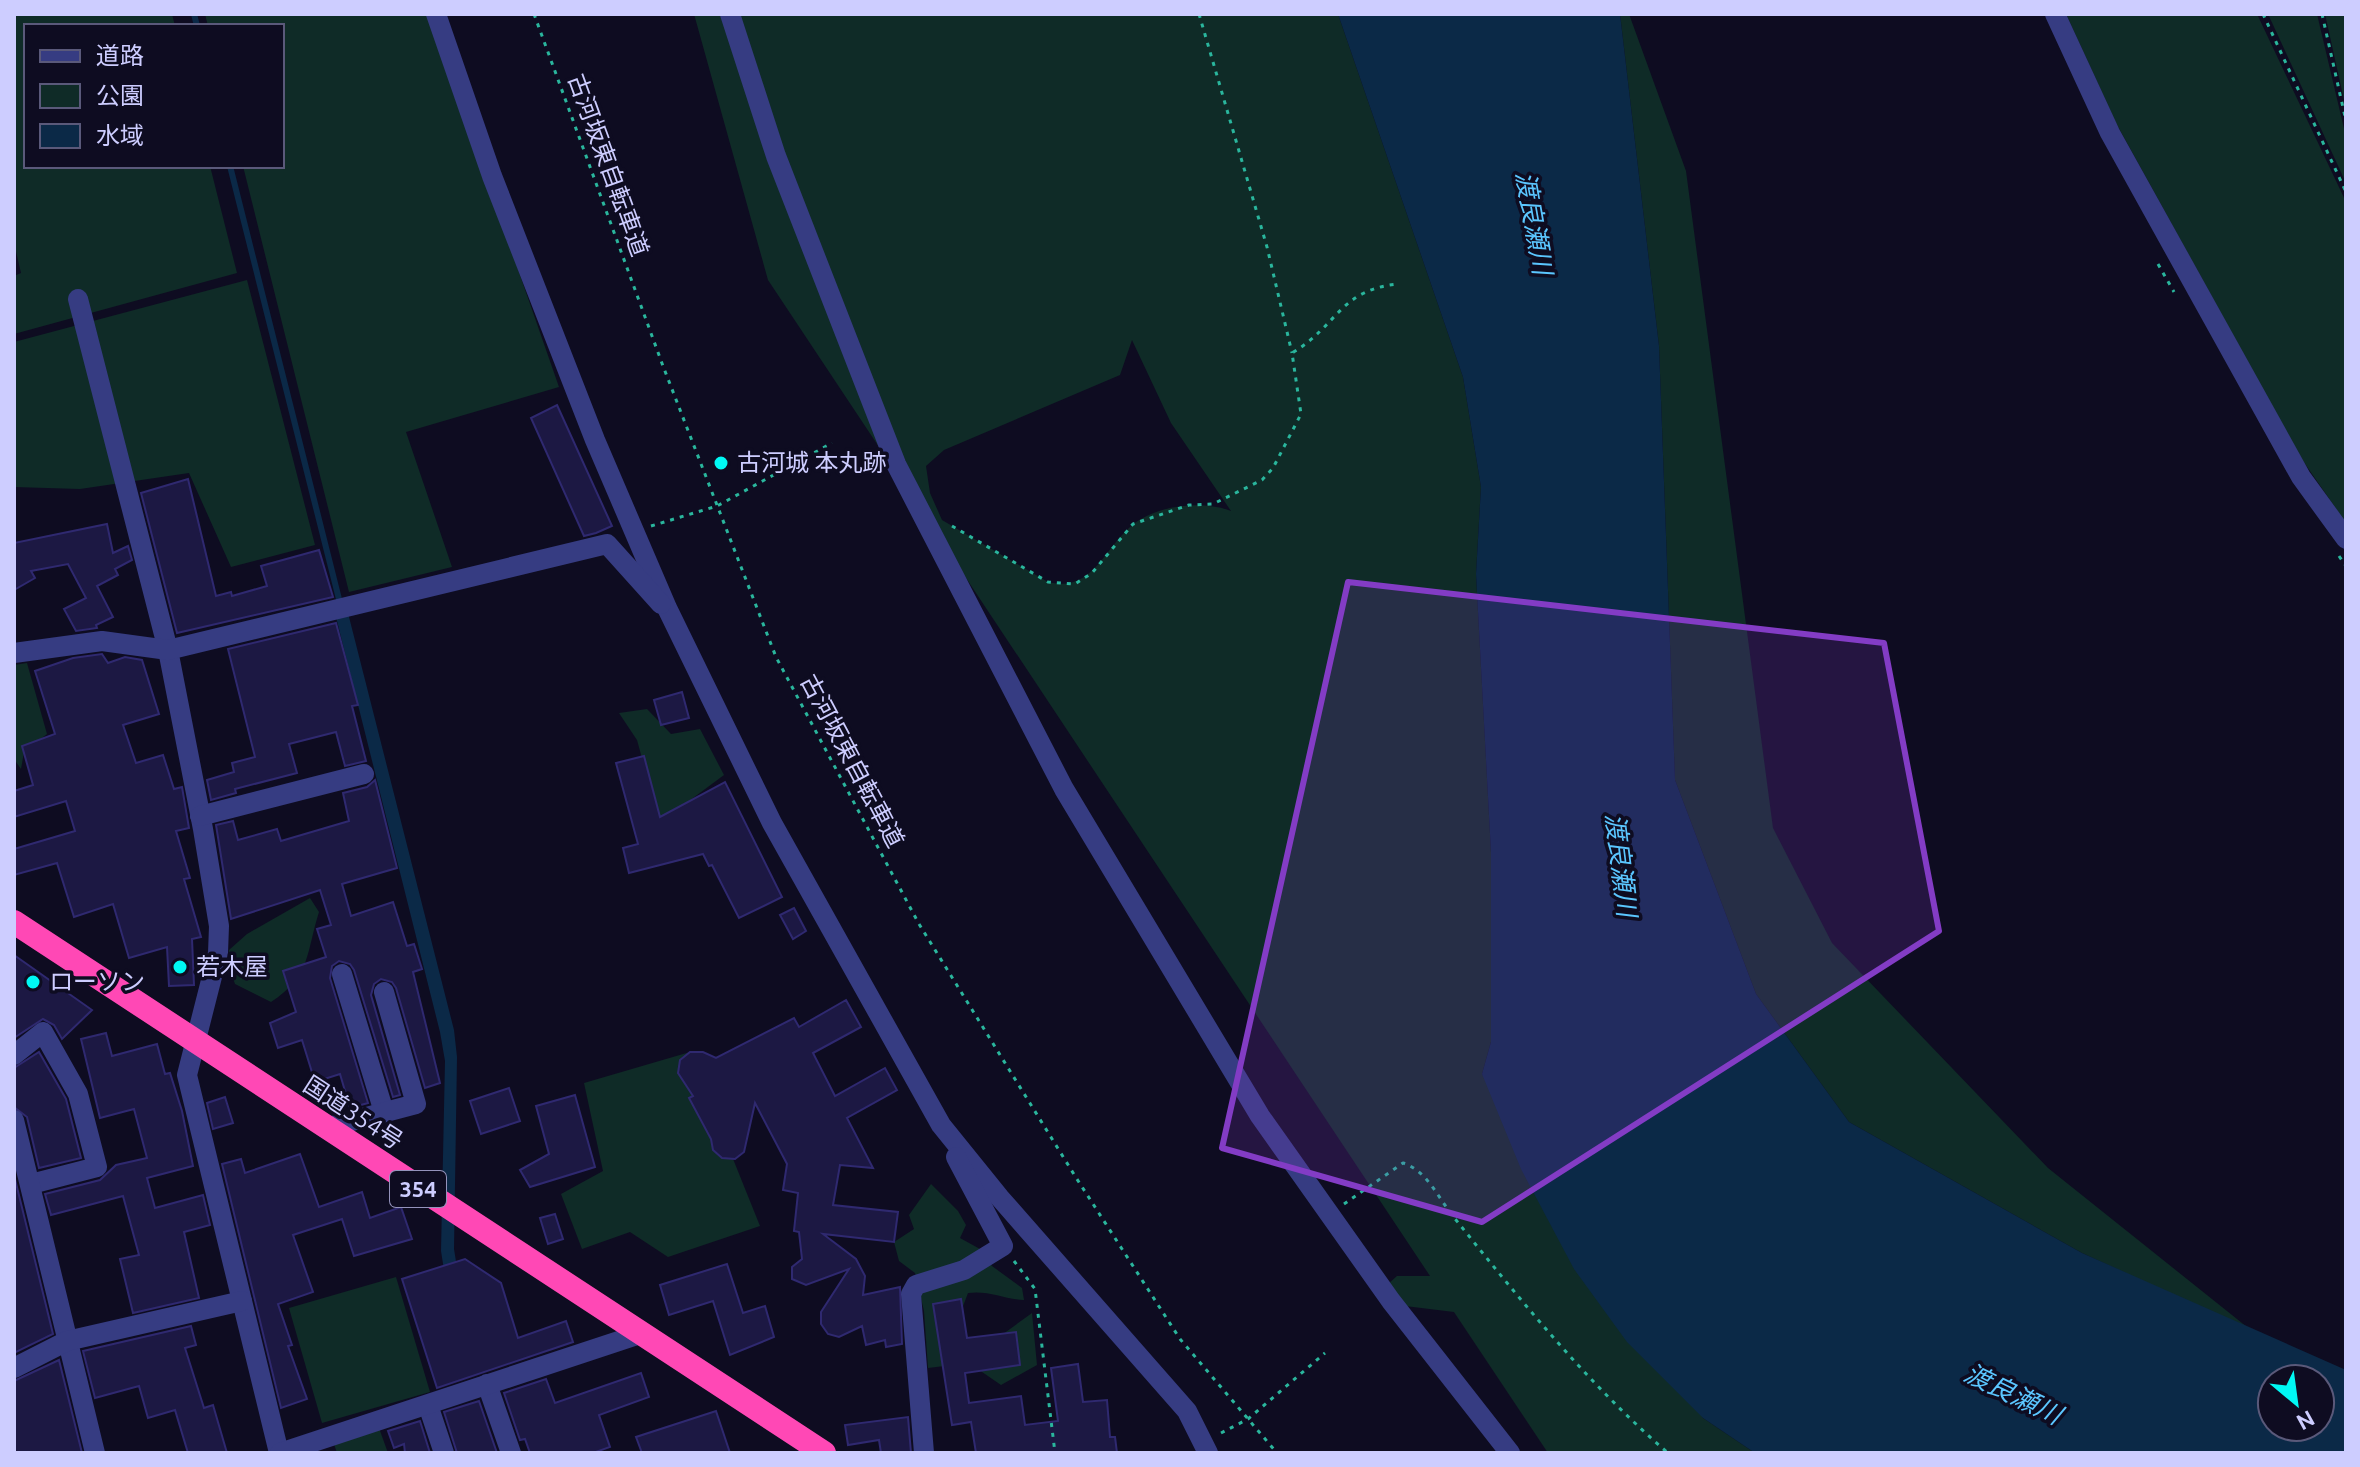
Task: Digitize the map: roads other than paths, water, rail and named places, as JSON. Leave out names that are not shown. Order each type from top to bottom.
[{"type":"highway","name":"国道354号","points":[[14,922],[824,1453]]},
{"type":"street","points":[[436,14],[542,307],[667,608],[772,823],[941,1125],[1003,1246],[972,1266],[916,1285],[911,1294],[924,1453]]},
{"type":"street","points":[[730,14],[776,156],[896,464],[1064,789],[1260,1116],[1397,1309],[1510,1453]]},
{"type":"street","points":[[2055,14],[2110,133],[2301,477],[2346,539]]},
{"type":"street","points":[[78,299],[168,650],[200,816],[219,926],[218,953],[187,1075],[280,1453],[640,1334]]},
{"type":"street","points":[[14,653],[102,641],[168,650],[607,544],[622,557],[654,600],[667,608]]},
{"type":"street","points":[[200,816],[364,774]]},
{"type":"street","points":[[342,974],[384,1112]]},
{"type":"street","points":[[325,1128],[416,1104],[384,992]]},
{"type":"street","points":[[14,1055],[43,1032],[78,1094],[97,1167],[31,1184]]},
{"type":"street","points":[[14,1120],[95,1453]]},
{"type":"street","points":[[941,1125],[1000,1198],[1187,1411],[1222,1443]]},
{"type":"street","points":[[14,1368],[67,1341],[242,1301]]},
{"type":"street","points":[[487,1384],[511,1453]]},
{"type":"street","points":[[428,1405],[444,1453]]},
{"type":"street","points":[[1187,1411],[1208,1453]]},
{"type":"water","name":"渡良瀬川","points":[[1338,14],[1620,14],[1659,346],[1675,780],[1756,994],[1849,1122],[2082,1253],[2330,1363],[2256,1363],[2256,1443],[2336,1443],[2336,1366],[2346,1370],[2346,1453],[1755,1453],[1703,1418],[1627,1342],[1574,1269],[1521,1169],[1482,1074],[1491,1042],[1491,852],[1476,574],[1481,487],[1463,377]]},
{"type":"water","points":[[333,605],[348,613],[454,1030],[457,1057],[454,1249],[460,1286],[447,1289],[441,1251],[445,1061]]},
{"type":"waterway","points":[[194,14],[196,24]]},
{"type":"waterway","points":[[231,168],[340,603]]},
{"type":"place","name":"古河城 本丸跡","points":[[721,463]]},
{"type":"place","name":"若木屋","points":[[180,967]]},
{"type":"place","name":"ローソン","points":[[33,982]]}]
